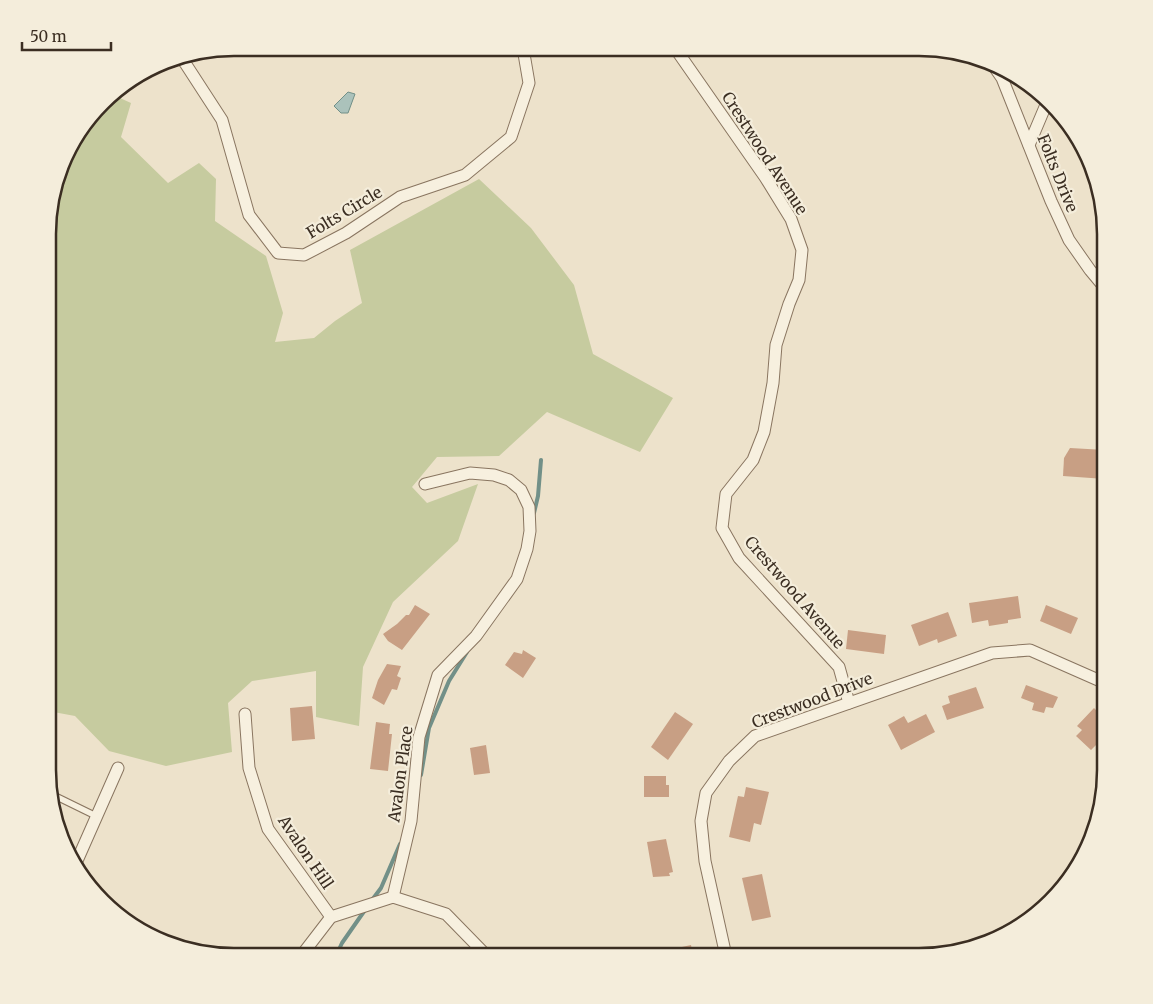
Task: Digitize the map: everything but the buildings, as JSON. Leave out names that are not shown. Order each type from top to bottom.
[{"type":"street","name":"Folts Circle","points":[[186,63],[222,120],[249,216],[278,254],[304,255],[346,233],[400,197],[465,175],[511,137],[529,83],[524,56]]},
{"type":"street","name":"Crestwood Avenue","points":[[682,56],[766,177],[791,219],[802,250],[799,280],[776,345],[773,383],[764,432],[753,460],[726,494],[722,528],[739,558],[839,667],[850,703]]},
{"type":"street","name":"Folts Drive","points":[[1001,77],[1051,201],[1069,240],[1096,277]]},
{"type":"street","points":[[1029,144],[1045,108]]},
{"type":"street","name":"Avalon Place","points":[[393,897],[411,822],[419,738],[438,675],[476,636],[517,579],[527,549],[530,531],[529,507],[521,490],[509,480],[494,475],[470,473],[425,484]]},
{"type":"street","name":"Crestwood Drive","points":[[724,948],[705,861],[701,821],[706,793],[728,762],[755,736],[992,653],[1030,650],[1097,679]]},
{"type":"street","name":"Avalon Hill","points":[[246,714],[249,768],[268,829],[331,917]]},
{"type":"street","points":[[79,856],[118,768]]},
{"type":"street","points":[[307,948],[331,917],[393,897],[446,914],[479,948]]},
{"type":"lane","points":[[59,798],[96,816]]},
{"type":"green space","points":[[120,98],[131,103],[121,137],[168,183],[199,163],[216,179],[215,221],[266,256],[283,313],[275,342],[314,338],[362,303],[350,250],[479,179],[531,228],[574,285],[593,354],[673,398],[640,452],[547,412],[499,456],[437,457],[412,487],[427,503],[478,484],[458,541],[393,602],[363,667],[359,726],[316,717],[316,671],[252,681],[228,703],[232,752],[166,766],[109,751],[75,716],[57,713],[56,235],[62,188],[70,166],[86,135],[108,108]]},
{"type":"water","points":[[348,92],[355,94],[348,113],[341,113],[334,106]]},
{"type":"waterway","points":[[534,513],[538,496],[541,460]]},
{"type":"waterway","points":[[421,775],[429,728],[449,681],[467,652]]},
{"type":"waterway","points":[[372,900],[381,888],[400,844]]},
{"type":"waterway","points":[[340,948],[365,910]]}]
